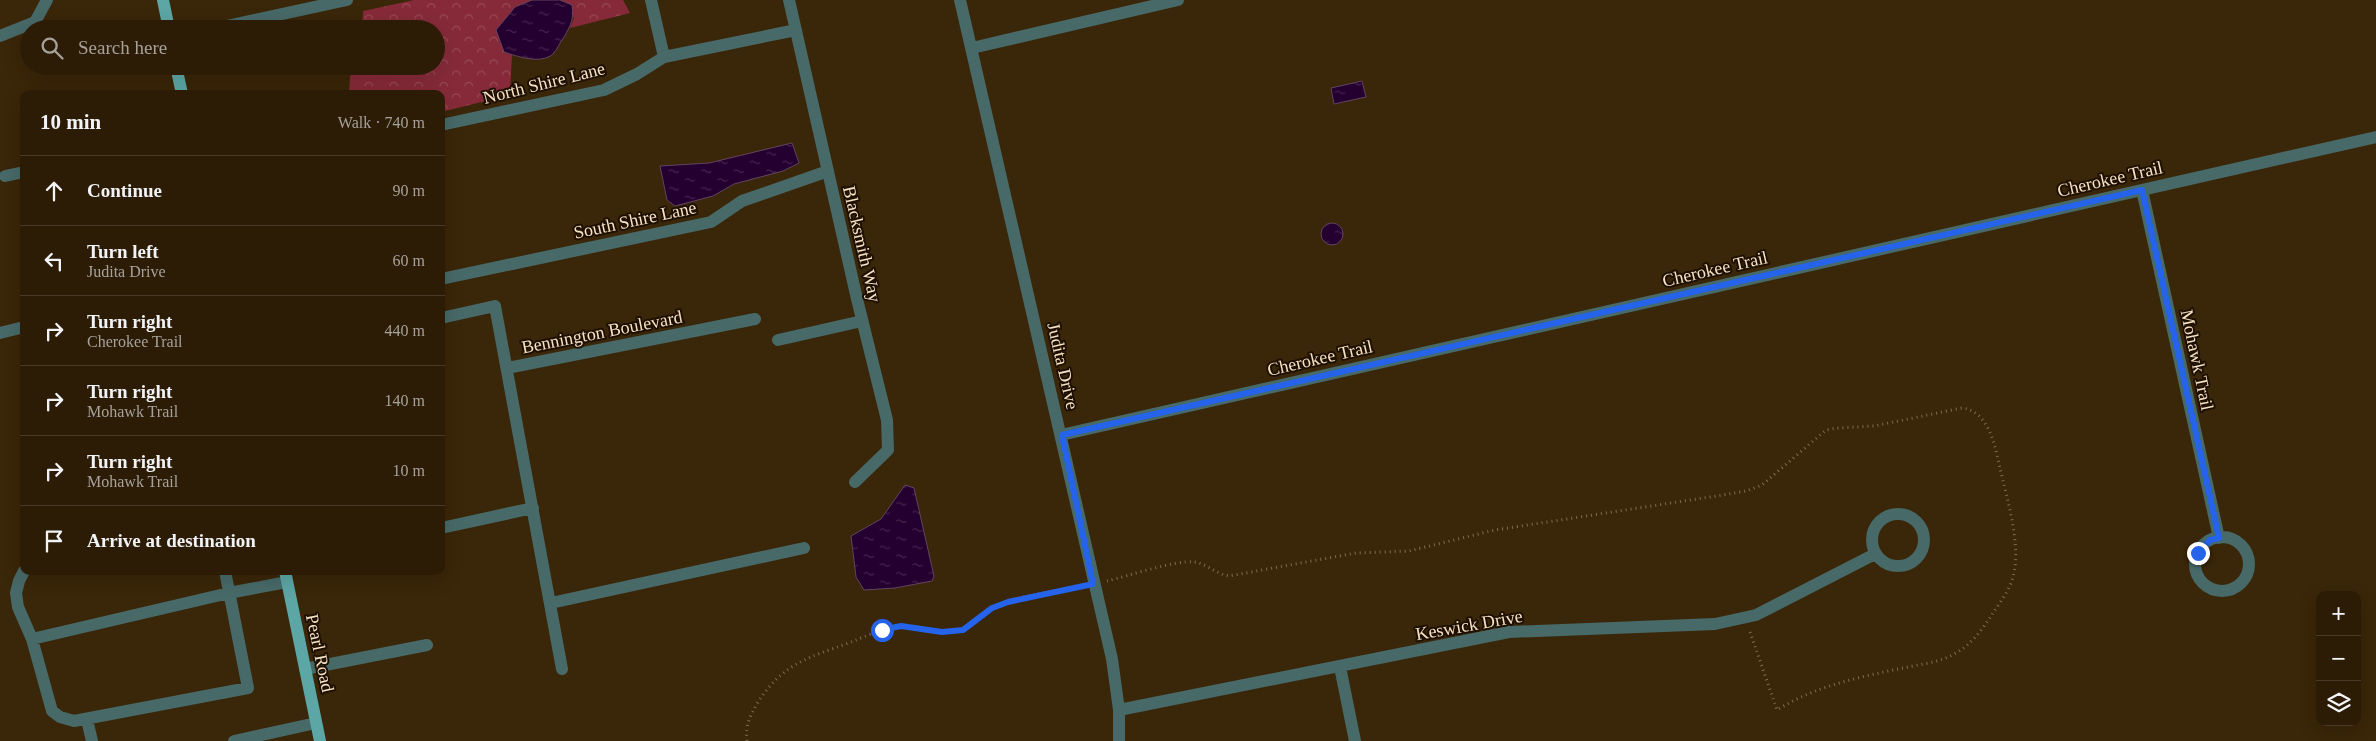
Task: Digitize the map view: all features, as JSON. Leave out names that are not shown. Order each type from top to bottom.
[{"type":"main road","points":[[163,0],[167,20]]},
{"type":"main road","points":[[178,75],[181,90]]},
{"type":"main road","name":"Pearl Road","points":[[286,577],[320,741]]},
{"type":"street","points":[[36,20],[47,0]]},
{"type":"street","points":[[255,20],[347,0]]},
{"type":"street","points":[[651,0],[664,57]]},
{"type":"street","name":"Blacksmith Way","points":[[789,0],[862,321],[887,420],[888,450],[854,482]]},
{"type":"street","name":"Judita Drive","points":[[960,0],[1062,435],[1093,584],[1112,659],[1119,710],[1119,741]]},
{"type":"street","points":[[972,48],[1178,0]]},
{"type":"street","points":[[0,36],[20,28]]},
{"type":"street","name":"North Shire Lane","points":[[445,124],[604,90],[637,74],[664,57],[796,30]]},
{"type":"street","name":"Cherokee Trail","points":[[1062,435],[2376,136]]},
{"type":"street","name":"South Shire Lane","points":[[445,278],[711,222],[742,200],[778,186],[828,171]]},
{"type":"street","points":[[5,176],[20,173]]},
{"type":"street","name":"Mohawk Trail","points":[[2142,190],[2219,538]]},
{"type":"street","points":[[445,317],[495,306],[507,368]]},
{"type":"street","name":"Bennington Boulevard","points":[[562,669],[507,368],[755,319]]},
{"type":"street","points":[[778,340],[862,321]]},
{"type":"street","points":[[0,333],[20,329]]},
{"type":"street","points":[[445,527],[533,508]]},
{"type":"street","points":[[1894,514],[1904,514],[1914,518],[1921,526],[1924,546],[1920,556],[1912,563],[1892,566],[1882,562],[1875,554],[1872,534],[1876,525],[1884,518],[1894,514]]},
{"type":"street","points":[[2219,538],[2227,538],[2242,546],[2249,562],[2245,578],[2240,585],[2223,591],[2206,585],[2200,579],[2196,562],[2203,546],[2210,540],[2219,538]]},
{"type":"street","points":[[550,603],[804,548]]},
{"type":"street","name":"Keswick Drive","points":[[1119,710],[1509,632],[1715,624],[1745,618],[1756,615],[1875,554]]},
{"type":"street","points":[[22,575],[16,593],[18,607],[32,639],[52,711],[60,717],[74,721],[248,688],[226,575]]},
{"type":"street","points":[[32,639],[229,593],[286,577]]},
{"type":"street","points":[[305,669],[427,645]]},
{"type":"street","points":[[1340,667],[1355,741]]},
{"type":"street","points":[[87,720],[92,741]]},
{"type":"street","points":[[234,741],[316,723]]},
{"type":"path","points":[[747,741],[745,729],[750,715],[766,690],[782,672],[801,661],[882,630],[901,626],[942,632],[963,630],[992,608],[1008,602],[1184,562],[1203,564],[1220,575],[1230,576],[1356,553],[1409,552],[1495,530],[1746,491],[1762,485],[1826,430],[1874,426],[1962,408],[1969,409],[1982,418],[1989,429],[1996,449],[2008,503],[2016,563],[2012,581],[2000,603],[1974,639],[1963,649],[1945,659],[1843,681],[1800,697],[1777,710],[1745,618]]},
{"type":"green space","points":[[414,0],[532,0],[515,7],[504,52],[512,54],[510,95],[445,111],[445,90],[349,90],[351,75],[445,75],[445,20],[362,20],[363,11]]},
{"type":"green space","points":[[557,0],[623,0],[630,13],[570,28],[574,18]]},
{"type":"water","points":[[532,0],[560,0],[572,5],[573,10],[570,25],[556,50],[553,54],[542,59],[528,59],[504,52],[496,30],[515,7]]},
{"type":"water","points":[[1362,81],[1366,97],[1334,104],[1331,88]]},
{"type":"water","points":[[792,143],[799,163],[783,171],[734,184],[713,196],[675,206],[667,200],[660,166],[709,163]]},
{"type":"water","points":[[1332,223],[1340,226],[1343,234],[1340,242],[1332,245],[1324,242],[1321,234],[1324,226]]},
{"type":"water","points":[[905,485],[914,488],[934,576],[932,581],[895,588],[864,590],[856,577],[851,536],[881,519]]},
{"type":"route","points":[[882,630],[901,626],[954,632],[963,630],[992,608],[1008,602],[1093,584],[1062,435],[2142,190],[2219,538],[2210,540],[2198,553]]}]
